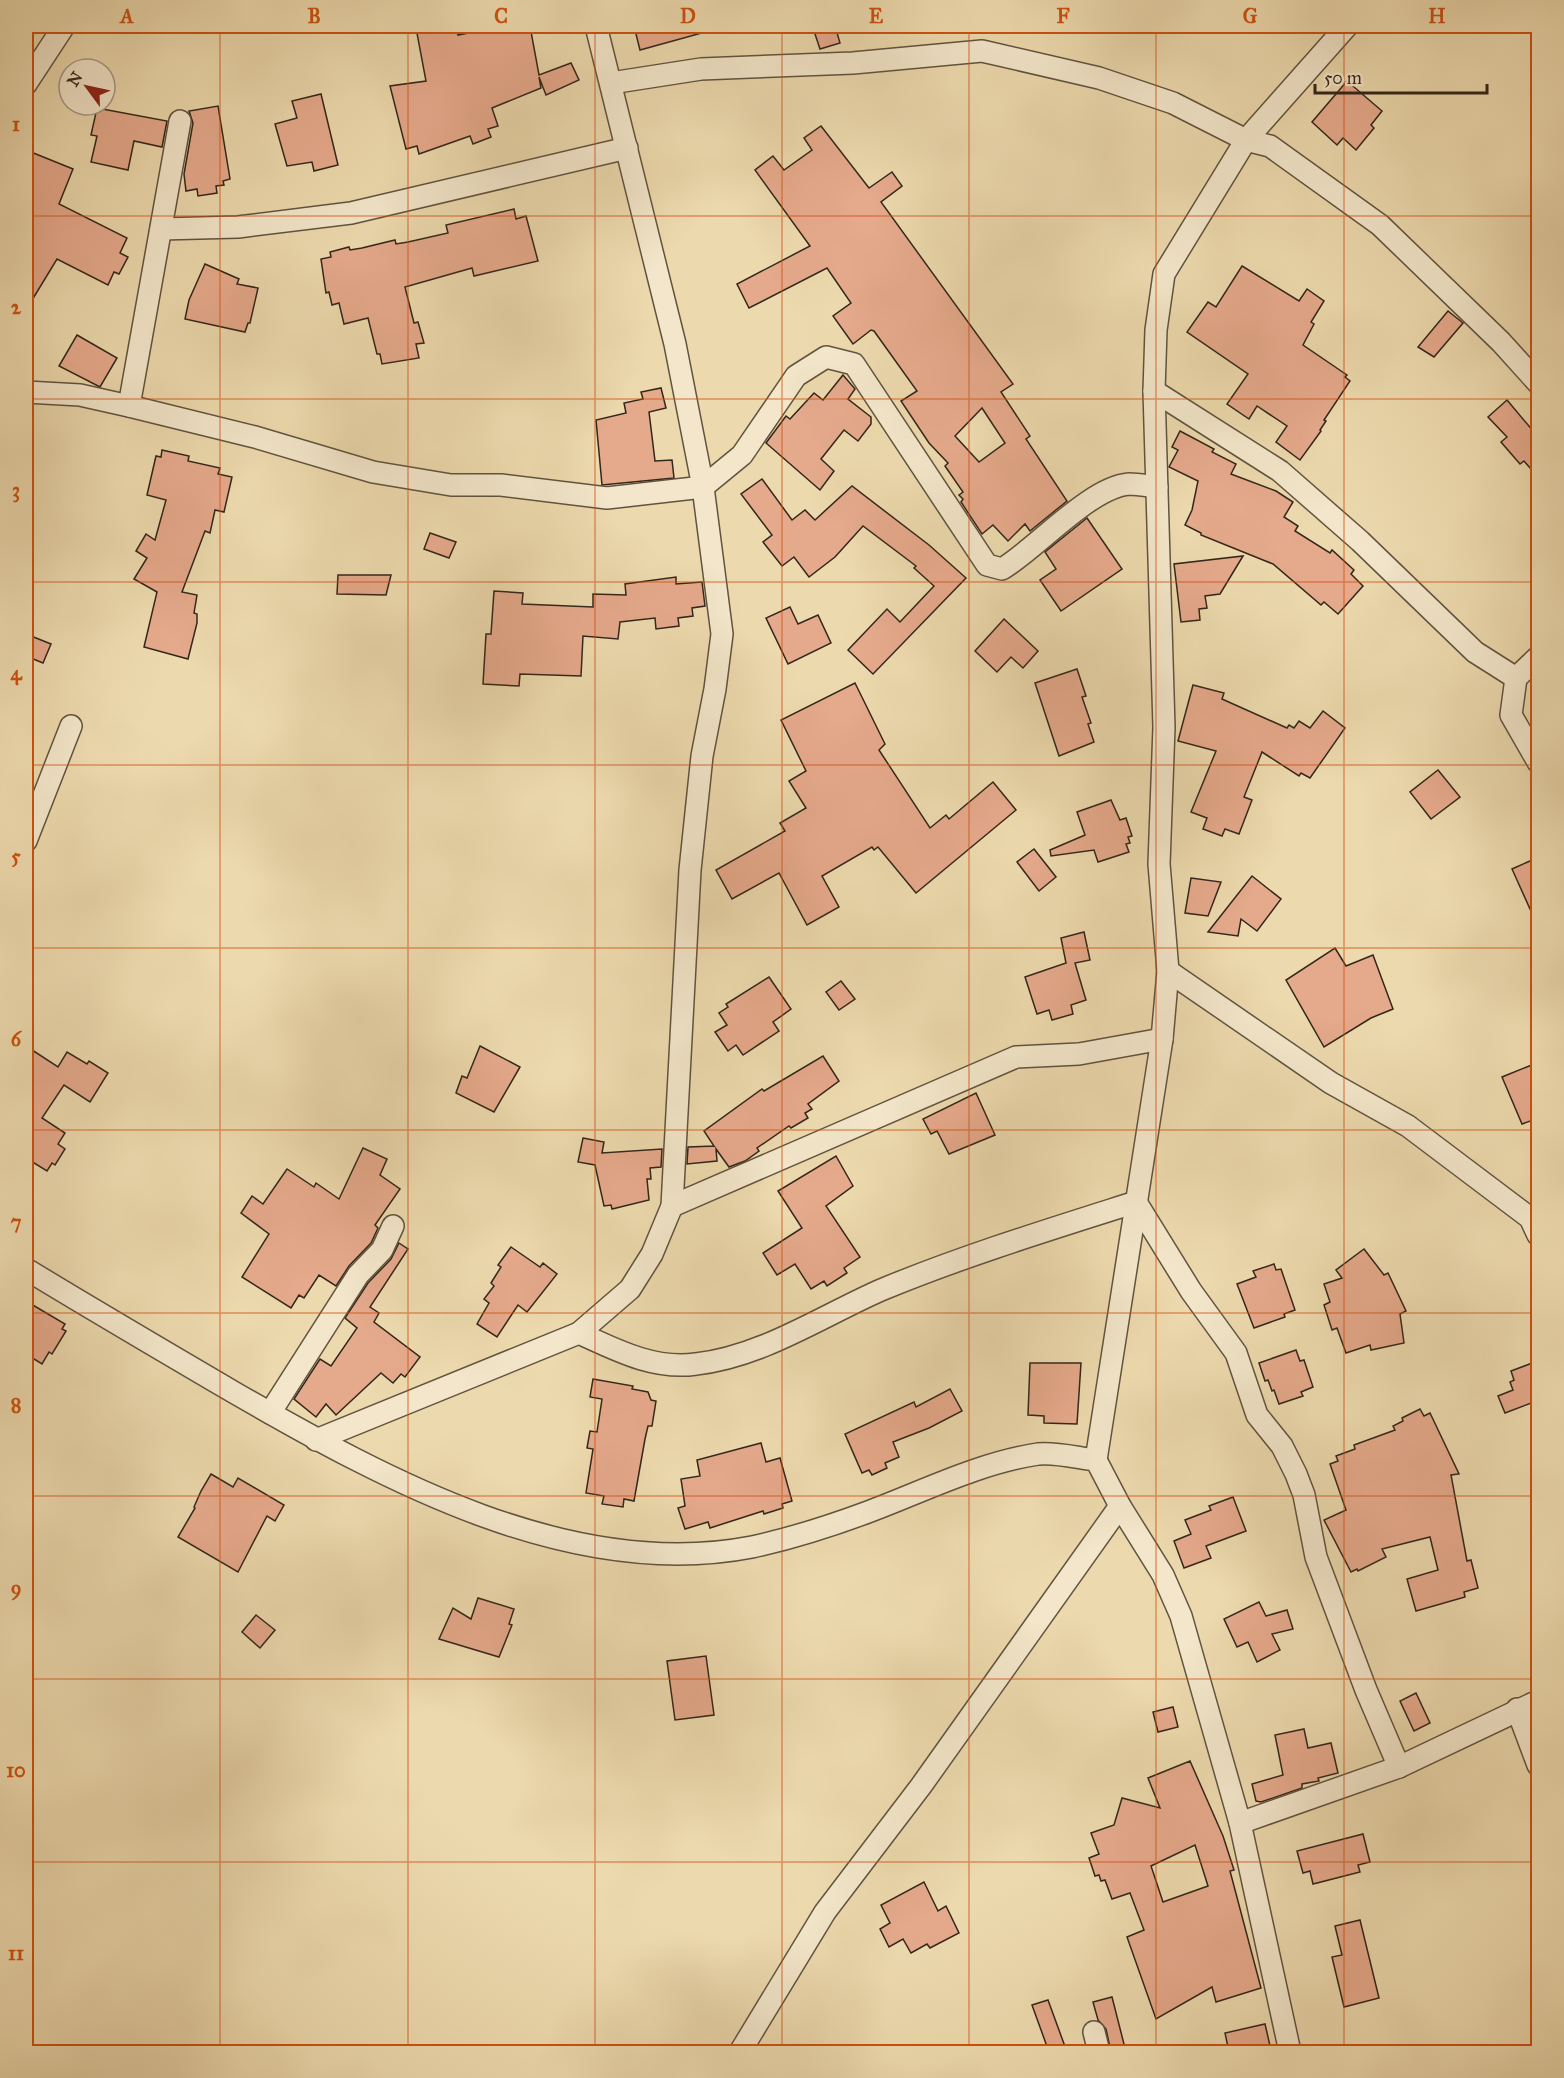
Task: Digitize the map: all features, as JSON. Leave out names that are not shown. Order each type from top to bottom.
[{"type":"street","points":[[26,84],[64,26]]},
{"type":"street","points":[[316,1440],[579,1333],[630,1289],[652,1254],[672,1206],[690,870],[702,756],[716,689],[722,634],[703,487],[675,344],[596,26]]},
{"type":"street","points":[[1290,2052],[1240,1823],[1181,1616],[1163,1575],[1120,1506],[1096,1460],[1162,1039],[1168,971],[1160,864],[1164,727],[1154,391],[1156,330],[1164,274],[1246,140],[1347,26]]},
{"type":"street","points":[[611,83],[701,69],[854,63],[982,51],[1109,81],[1173,103],[1246,140],[1270,146],[1380,225],[1501,342],[1539,383]]},
{"type":"street","points":[[129,406],[180,122]]},
{"type":"street","points":[[161,229],[238,227],[351,213],[627,148]]},
{"type":"street","points":[[26,392],[80,395],[129,406],[255,437],[373,472],[452,485],[501,484],[607,498],[703,487],[742,455],[796,376],[826,357],[854,364],[987,565],[1002,569],[1020,558],[1048,531],[1106,492],[1128,484],[1157,487]]},
{"type":"street","points":[[1154,391],[1280,471],[1360,541],[1474,652],[1516,678]]},
{"type":"street","points":[[1539,657],[1516,678],[1511,716],[1539,762]]},
{"type":"street","points":[[26,841],[71,726]]},
{"type":"street","points":[[1168,971],[1331,1083],[1408,1126],[1530,1218],[1539,1235]]},
{"type":"street","points":[[672,1206],[1016,1057],[1079,1054],[1162,1039]]},
{"type":"street","points":[[579,1333],[636,1360],[694,1365],[737,1356],[883,1289],[1034,1234],[1136,1202]]},
{"type":"street","points":[[1136,1202],[1191,1291],[1236,1353],[1257,1415],[1282,1446],[1296,1474],[1304,1495],[1316,1557],[1365,1690],[1399,1767]]},
{"type":"street","points":[[270,1413],[358,1275],[381,1250],[393,1226]]},
{"type":"street","points":[[26,1269],[316,1440],[420,1491],[535,1533],[624,1551],[696,1555],[754,1546],[865,1513],[973,1470],[1041,1454],[1096,1460]]},
{"type":"street","points":[[740,2052],[825,1912],[921,1786],[1120,1506]]},
{"type":"street","points":[[1240,1823],[1399,1767],[1516,1709],[1539,1701]]},
{"type":"street","points":[[1516,1709],[1539,1766]]},
{"type":"building","points":[[456,26],[458,35],[504,26],[530,26],[539,75],[571,63],[579,80],[546,95],[539,77],[541,88],[492,108],[498,126],[488,129],[491,137],[473,144],[470,136],[419,154],[417,146],[406,149],[390,86],[426,81],[416,28]]},
{"type":"building","points":[[634,26],[708,26],[709,31],[640,50]]},
{"type":"building","points":[[835,26],[840,43],[820,49],[814,31]]},
{"type":"building","points":[[1347,81],[1382,111],[1371,125],[1374,128],[1356,150],[1343,138],[1337,145],[1312,122]]},
{"type":"building","points":[[321,94],[338,165],[314,171],[312,162],[287,166],[275,124],[297,118],[292,101]]},
{"type":"building","points":[[218,106],[230,179],[223,181],[224,185],[216,186],[217,193],[198,196],[197,189],[186,191],[184,174],[193,123],[189,111]]},
{"type":"building","points":[[117,112],[167,121],[162,147],[134,141],[128,170],[91,162],[97,136],[91,135],[95,117],[117,117]]},
{"type":"building","points":[[821,126],[869,188],[892,172],[902,186],[881,202],[1013,384],[1001,392],[1030,436],[1026,439],[1067,501],[1030,531],[1025,524],[1008,541],[993,525],[982,534],[961,502],[963,499],[959,495],[963,492],[945,466],[948,463],[929,443],[901,401],[917,391],[874,331],[871,330],[853,344],[833,316],[851,303],[827,268],[749,308],[737,284],[810,246],[755,170],[773,156],[784,170],[812,150],[804,138]],"holes":[[[982,408],[1005,443],[979,462],[955,436]]]},
{"type":"building","points":[[26,150],[73,169],[59,204],[127,238],[120,253],[128,257],[119,274],[114,272],[108,285],[57,259],[26,310]]},
{"type":"building","points":[[514,209],[516,219],[526,216],[538,261],[474,276],[472,268],[405,287],[414,323],[418,322],[424,343],[416,344],[419,358],[382,364],[380,354],[377,354],[368,318],[344,324],[339,303],[332,305],[329,292],[326,293],[321,259],[331,257],[330,252],[349,247],[350,250],[362,248],[395,240],[396,244],[448,233],[446,225]]},
{"type":"building","points":[[205,264],[239,279],[237,284],[258,288],[250,323],[245,332],[185,319],[189,300]]},
{"type":"building","points":[[1242,266],[1299,301],[1307,289],[1324,301],[1311,322],[1314,324],[1303,345],[1347,375],[1345,377],[1350,381],[1324,420],[1326,421],[1321,431],[1300,460],[1276,442],[1287,426],[1257,406],[1249,419],[1227,404],[1248,374],[1187,332],[1208,302],[1216,307]]},
{"type":"building","points":[[1448,311],[1463,323],[1434,357],[1418,347]]},
{"type":"building","points":[[77,335],[117,358],[100,387],[59,366]]},
{"type":"building","points":[[843,375],[855,389],[848,399],[871,417],[871,424],[858,441],[844,430],[821,459],[834,471],[820,490],[766,443],[786,416],[790,419],[814,393],[823,400]]},
{"type":"building","points":[[661,388],[666,408],[649,412],[655,461],[672,460],[674,478],[602,485],[596,420],[626,413],[624,403],[643,399],[641,392]]},
{"type":"building","points":[[1507,400],[1539,438],[1539,478],[1524,461],[1520,464],[1501,442],[1507,437],[1488,417]]},
{"type":"building","points":[[1180,431],[1214,449],[1212,452],[1236,464],[1231,474],[1276,491],[1293,502],[1284,517],[1298,526],[1295,531],[1330,553],[1332,550],[1354,570],[1351,574],[1363,586],[1338,614],[1324,602],[1321,605],[1273,564],[1201,535],[1185,525],[1192,510],[1198,481],[1169,467],[1178,450],[1172,447]]},
{"type":"building","points":[[162,450],[189,456],[188,461],[220,468],[218,474],[232,477],[224,512],[215,510],[210,533],[205,531],[182,592],[197,595],[194,613],[197,614],[197,623],[188,659],[144,647],[157,592],[134,579],[147,558],[136,551],[146,534],[155,540],[166,500],[147,495],[156,456],[161,457]]},
{"type":"building","points":[[762,479],[792,520],[805,510],[815,520],[852,486],[929,545],[966,578],[873,674],[848,650],[887,609],[900,622],[934,586],[914,568],[916,566],[863,526],[835,557],[809,577],[794,557],[782,566],[763,542],[772,535],[741,494]]},
{"type":"building","points":[[1087,518],[1122,569],[1061,611],[1040,580],[1056,569],[1045,552]]},
{"type":"building","points":[[430,533],[456,542],[449,558],[424,549]]},
{"type":"building","points":[[1243,556],[1220,594],[1205,596],[1207,608],[1199,609],[1200,620],[1181,622],[1174,564]]},
{"type":"building","points":[[338,575],[391,575],[386,595],[337,594]]},
{"type":"building","points":[[676,577],[676,584],[702,582],[705,606],[692,608],[693,616],[678,618],[679,626],[656,629],[655,618],[620,622],[618,639],[583,636],[581,676],[520,674],[519,686],[483,684],[486,634],[491,634],[494,591],[523,593],[522,604],[593,607],[593,594],[626,595],[625,584]]},
{"type":"building","points":[[790,607],[798,624],[818,615],[831,643],[788,664],[766,618]]},
{"type":"building","points":[[1004,619],[1038,651],[1023,668],[1011,657],[997,672],[975,651]]},
{"type":"building","points":[[26,634],[51,644],[43,663],[26,656]]},
{"type":"building","points":[[1077,669],[1086,696],[1082,697],[1091,723],[1088,724],[1094,742],[1059,756],[1035,683]]},
{"type":"building","points":[[855,683],[885,744],[879,750],[930,828],[946,815],[949,819],[993,782],[1016,810],[916,893],[878,847],[874,850],[872,847],[822,876],[839,907],[807,925],[779,873],[732,899],[716,870],[785,831],[780,823],[806,808],[789,781],[806,771],[781,720]]},
{"type":"building","points":[[1193,685],[1224,693],[1222,699],[1287,728],[1289,725],[1294,728],[1299,721],[1310,728],[1323,711],[1345,728],[1310,778],[1301,773],[1299,776],[1262,752],[1244,797],[1252,800],[1239,834],[1225,829],[1222,836],[1203,829],[1207,818],[1191,812],[1216,751],[1178,741]]},
{"type":"building","points":[[1438,770],[1460,797],[1431,819],[1410,792]]},
{"type":"building","points":[[1111,800],[1120,820],[1126,818],[1132,836],[1128,837],[1130,843],[1126,844],[1129,852],[1098,862],[1094,850],[1051,856],[1050,850],[1085,835],[1077,812]]},
{"type":"building","points":[[1034,849],[1056,877],[1039,891],[1017,862]]},
{"type":"building","points":[[1539,857],[1539,929],[1512,869]]},
{"type":"building","points":[[1252,876],[1281,899],[1257,931],[1241,919],[1238,936],[1208,932]]},
{"type":"building","points":[[1191,878],[1221,882],[1208,916],[1185,913]]},
{"type":"building","points":[[1084,932],[1090,960],[1075,963],[1086,1000],[1071,1005],[1073,1014],[1052,1020],[1049,1010],[1037,1014],[1025,977],[1066,963],[1061,938]]},
{"type":"building","points":[[1335,948],[1346,966],[1373,955],[1393,1009],[1371,1018],[1324,1047],[1286,980]]},
{"type":"building","points":[[769,977],[791,1009],[773,1022],[779,1031],[743,1055],[736,1045],[728,1051],[715,1032],[727,1025],[719,1013],[728,1007],[726,1004]]},
{"type":"building","points":[[841,981],[855,999],[839,1010],[826,992]]},
{"type":"building","points":[[26,1046],[58,1067],[67,1052],[87,1064],[89,1061],[108,1073],[90,1102],[64,1085],[42,1118],[65,1133],[58,1144],[65,1149],[55,1165],[52,1163],[47,1171],[26,1158]]},
{"type":"building","points":[[480,1046],[520,1067],[494,1112],[456,1093],[462,1076],[467,1078]]},
{"type":"building","points":[[823,1056],[839,1081],[808,1104],[812,1109],[805,1113],[808,1118],[791,1128],[789,1126],[757,1148],[759,1151],[745,1161],[729,1167],[716,1149],[717,1161],[687,1164],[688,1147],[714,1146],[704,1131],[762,1089],[764,1091]]},
{"type":"building","points":[[1539,1062],[1539,1118],[1522,1124],[1502,1077]]},
{"type":"building","points":[[976,1093],[995,1135],[949,1154],[937,1131],[931,1134],[923,1119]]},
{"type":"building","points":[[583,1138],[604,1142],[602,1153],[662,1149],[661,1167],[650,1168],[651,1179],[647,1179],[649,1200],[612,1209],[611,1205],[604,1206],[595,1165],[578,1162]]},
{"type":"building","points":[[363,1148],[387,1159],[380,1175],[400,1189],[375,1225],[378,1228],[371,1243],[349,1266],[336,1286],[319,1275],[304,1298],[299,1295],[291,1308],[242,1277],[269,1234],[241,1213],[252,1196],[263,1204],[287,1169],[314,1187],[316,1183],[339,1199]]},
{"type":"building","points":[[836,1156],[853,1186],[826,1206],[860,1257],[844,1268],[847,1273],[827,1286],[824,1281],[811,1289],[795,1264],[777,1275],[763,1253],[802,1228],[778,1191]]},
{"type":"building","points":[[399,1243],[408,1249],[370,1307],[379,1313],[374,1322],[420,1357],[405,1377],[401,1374],[393,1383],[381,1373],[336,1415],[326,1404],[316,1417],[294,1399],[320,1359],[331,1366],[357,1328],[345,1318],[368,1283],[391,1259]]},
{"type":"building","points":[[511,1247],[540,1267],[543,1263],[557,1274],[527,1312],[518,1305],[497,1337],[477,1324],[489,1303],[484,1299],[494,1286],[491,1283],[501,1267],[498,1265]]},
{"type":"building","points":[[1364,1249],[1384,1275],[1388,1273],[1406,1311],[1400,1314],[1404,1343],[1371,1350],[1370,1345],[1346,1353],[1337,1328],[1332,1330],[1324,1305],[1330,1302],[1324,1284],[1342,1278],[1336,1270]]},
{"type":"building","points":[[1274,1264],[1276,1270],[1281,1269],[1295,1310],[1284,1314],[1285,1317],[1254,1328],[1237,1284],[1256,1277],[1253,1271]]},
{"type":"building","points":[[26,1301],[65,1324],[62,1329],[66,1331],[52,1354],[49,1352],[42,1364],[26,1354]]},
{"type":"building","points":[[1296,1350],[1300,1361],[1304,1360],[1313,1387],[1301,1392],[1303,1396],[1279,1404],[1268,1380],[1265,1381],[1259,1363]]},
{"type":"building","points":[[1539,1362],[1539,1400],[1505,1413],[1498,1396],[1513,1390],[1510,1382],[1514,1380],[1511,1371]]},
{"type":"building","points":[[1030,1363],[1081,1363],[1077,1424],[1044,1423],[1044,1416],[1028,1415]]},
{"type":"building","points":[[593,1379],[633,1386],[632,1389],[648,1392],[651,1400],[656,1401],[652,1426],[648,1426],[645,1439],[634,1501],[624,1499],[623,1507],[602,1504],[604,1496],[586,1493],[593,1449],[587,1448],[590,1431],[597,1432],[602,1399],[590,1397]]},
{"type":"building","points":[[950,1389],[962,1411],[929,1428],[893,1442],[899,1457],[885,1463],[887,1468],[872,1475],[869,1470],[862,1473],[845,1434],[914,1402],[916,1407]]},
{"type":"building","points":[[1420,1409],[1424,1416],[1430,1413],[1459,1474],[1451,1475],[1467,1561],[1471,1560],[1478,1588],[1464,1592],[1465,1597],[1416,1611],[1407,1579],[1438,1570],[1430,1537],[1382,1549],[1386,1557],[1358,1571],[1357,1569],[1351,1572],[1324,1520],[1346,1510],[1330,1464],[1338,1461],[1336,1456],[1355,1449],[1354,1445],[1395,1430],[1393,1426],[1403,1421],[1402,1418]]},
{"type":"building","points":[[761,1443],[766,1462],[780,1458],[792,1501],[782,1504],[783,1508],[764,1514],[763,1511],[710,1528],[708,1522],[685,1529],[678,1508],[685,1506],[681,1479],[700,1476],[697,1460]]},
{"type":"building","points":[[211,1474],[233,1487],[238,1478],[284,1505],[275,1521],[267,1516],[238,1572],[178,1537]]},
{"type":"building","points":[[1233,1497],[1246,1531],[1206,1546],[1211,1558],[1184,1568],[1174,1541],[1191,1534],[1185,1520],[1211,1510],[1209,1506]]},
{"type":"building","points":[[478,1598],[514,1609],[509,1624],[512,1625],[499,1657],[439,1639],[453,1608],[471,1619]]},
{"type":"building","points":[[1259,1602],[1266,1616],[1287,1610],[1293,1629],[1272,1634],[1280,1650],[1257,1662],[1248,1642],[1237,1647],[1224,1619]]},
{"type":"building","points":[[256,1615],[275,1630],[260,1648],[242,1632]]},
{"type":"building","points":[[706,1656],[714,1715],[675,1720],[667,1661]]},
{"type":"building","points":[[1416,1693],[1430,1723],[1414,1731],[1400,1701]]},
{"type":"building","points":[[1173,1707],[1178,1727],[1158,1732],[1153,1712]]},
{"type":"building","points":[[1304,1729],[1308,1748],[1331,1743],[1338,1773],[1318,1778],[1319,1781],[1302,1784],[1302,1788],[1261,1802],[1256,1801],[1252,1784],[1283,1775],[1275,1735]]},
{"type":"building","points":[[1190,1761],[1223,1836],[1234,1870],[1230,1871],[1261,1988],[1216,2002],[1212,1987],[1156,2019],[1127,1937],[1144,1930],[1130,1893],[1112,1899],[1105,1880],[1101,1881],[1099,1875],[1095,1876],[1089,1858],[1099,1854],[1091,1833],[1114,1825],[1122,1798],[1160,1808],[1148,1778]],"holes":[[[1195,1845],[1208,1886],[1163,1902],[1151,1866]]]},
{"type":"building","points":[[1363,1834],[1370,1862],[1358,1865],[1360,1872],[1313,1884],[1310,1871],[1303,1873],[1297,1851]]},
{"type":"building","points":[[924,1882],[938,1911],[946,1906],[959,1933],[930,1948],[927,1944],[911,1953],[903,1939],[889,1947],[880,1929],[890,1923],[881,1905]]},
{"type":"building","points":[[1360,1920],[1379,1998],[1344,2007],[1332,1957],[1342,1955],[1335,1926]]},
{"type":"building","points":[[1112,1997],[1126,2052],[1111,2052],[1106,2029],[1098,2020],[1093,2002]]},
{"type":"building","points":[[1048,2000],[1067,2052],[1049,2052],[1032,2005]]},
{"type":"building","points":[[1265,2024],[1271,2050],[1229,2052],[1225,2033]]},
{"type":"building","points":[[1084,2045],[1086,2052],[1067,2052]]}]
